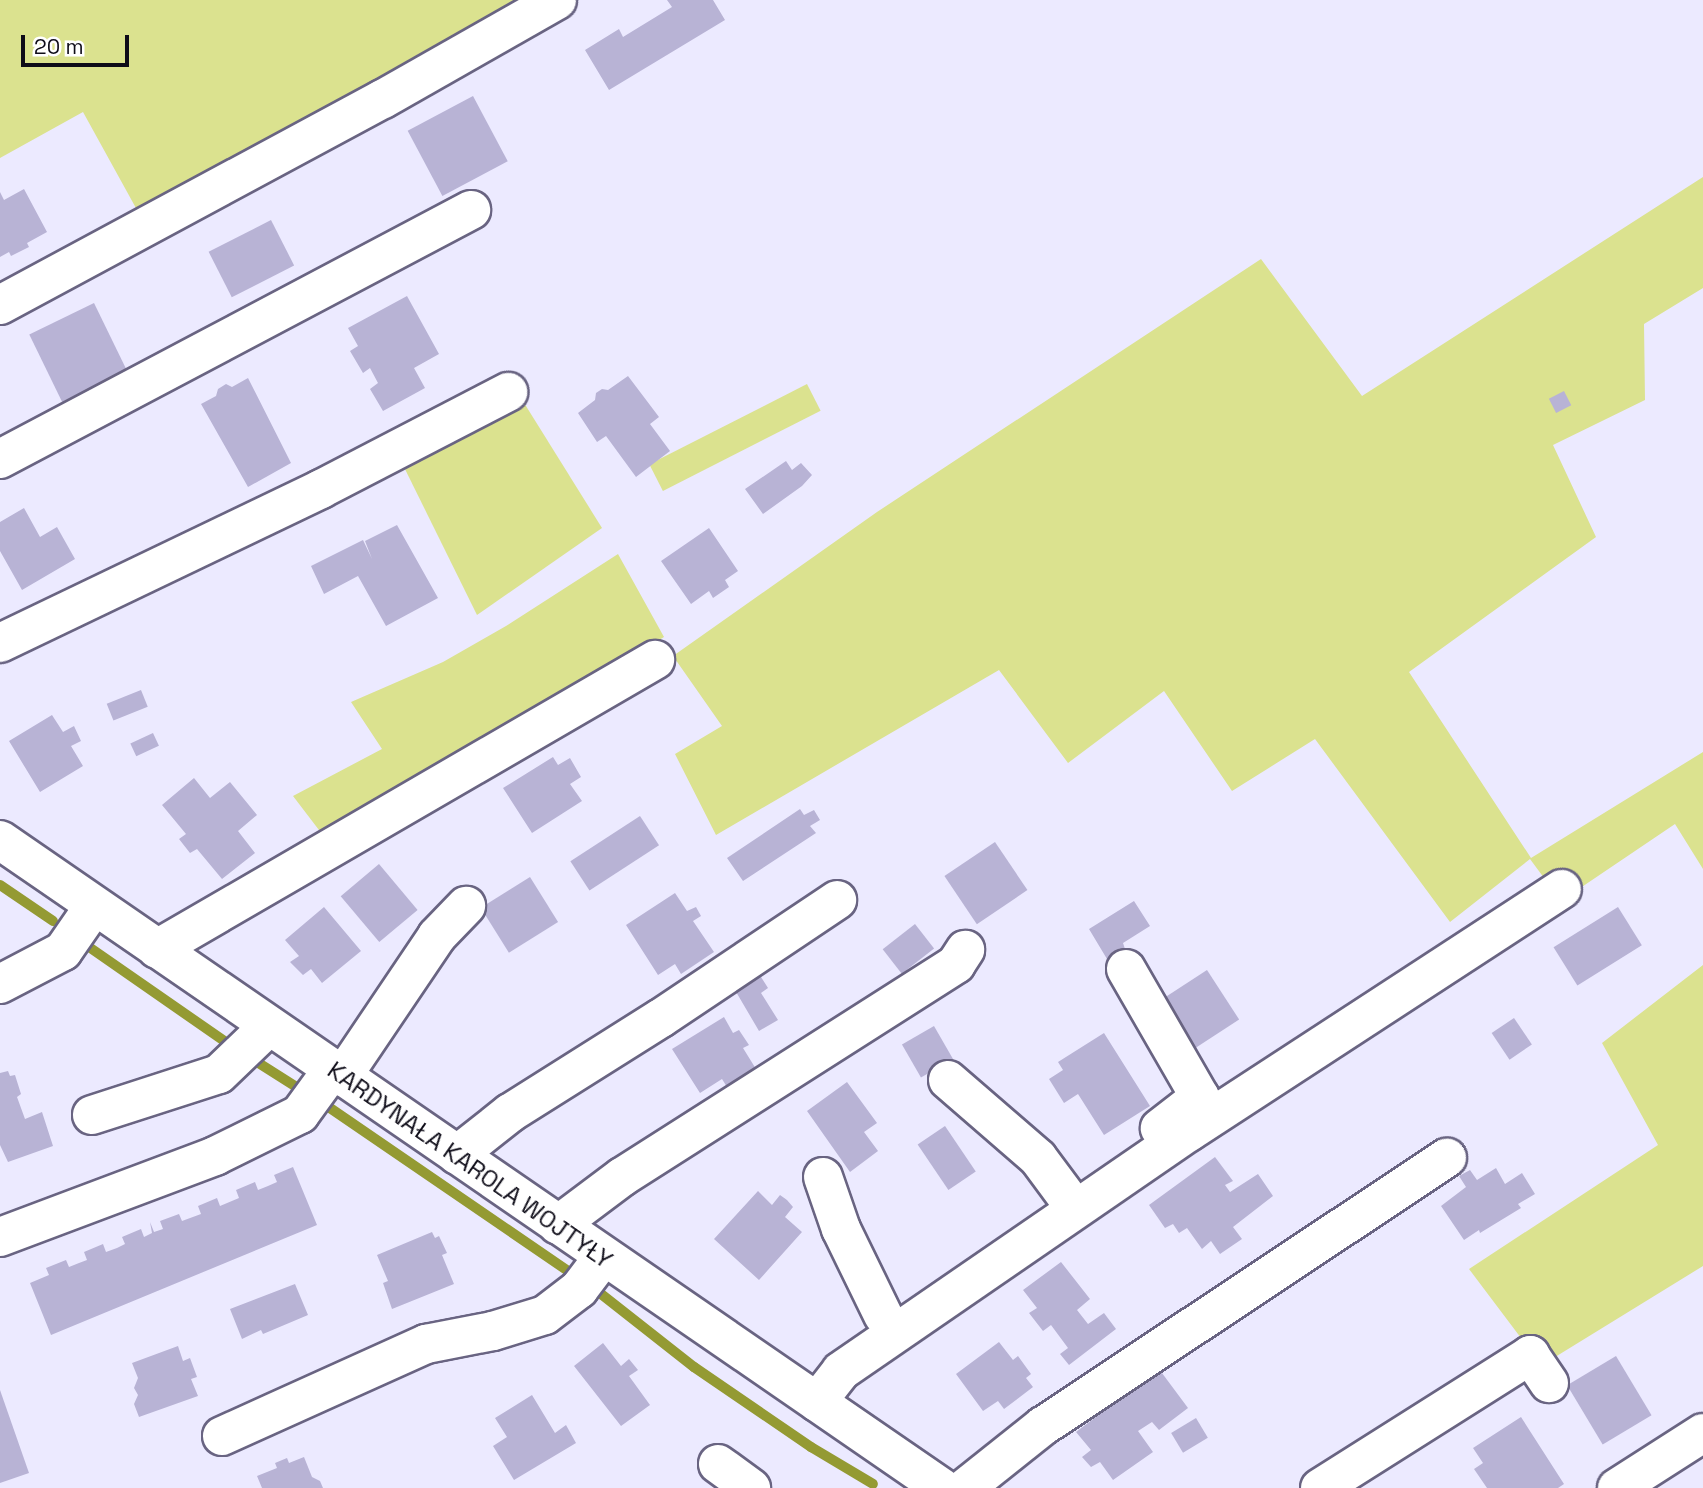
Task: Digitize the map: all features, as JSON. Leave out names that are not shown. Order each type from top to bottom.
[{"type":"street","points":[[0,305],[383,99],[557,0]]},
{"type":"street","points":[[0,459],[471,210]]},
{"type":"street","points":[[0,643],[321,489],[508,392]]},
{"type":"street","points":[[168,957],[655,660]]},
{"type":"street","name":"KARDYNAŁA KAROLA WOJTYŁY","points":[[0,840],[558,1225],[592,1273],[803,1393],[903,1477],[942,1488]]},
{"type":"street","points":[[168,957],[199,951],[379,849]]},
{"type":"street","points":[[803,1393],[841,1371],[1189,1132],[1562,889]]},
{"type":"street","points":[[457,1155],[510,1113],[661,1018],[837,900]]},
{"type":"street","points":[[0,984],[63,951],[94,906]]},
{"type":"street","points":[[0,1237],[215,1156],[300,1114],[337,1073],[437,936],[466,906]]},
{"type":"street","points":[[558,1225],[622,1177],[956,964],[965,950]]},
{"type":"street","points":[[803,1393],[883,1315],[1200,1097],[1126,970]]},
{"type":"street","points":[[92,1115],[219,1074],[269,1026]]},
{"type":"street","points":[[948,1080],[1038,1158],[1064,1193]]},
{"type":"street","points":[[965,1488],[1043,1426],[1447,1157]]},
{"type":"street","points":[[823,1177],[841,1228],[883,1315]]},
{"type":"street","points":[[222,1436],[426,1344],[493,1331],[545,1315],[592,1273]]},
{"type":"street","points":[[1320,1488],[1530,1355],[1549,1383]]},
{"type":"street","points":[[1617,1488],[1703,1433]]},
{"type":"street","points":[[718,1464],[751,1488]]},
{"type":"green space","points":[[0,0],[541,0],[142,219],[83,112],[0,158]]},
{"type":"green space","points":[[1703,177],[1703,288],[1644,324],[1645,400],[1553,445],[1596,537],[1409,672],[1531,858],[1703,752],[1703,869],[1675,824],[1561,901],[1530,859],[1450,922],[1315,739],[1232,791],[1164,691],[1068,763],[999,670],[716,835],[675,754],[722,726],[673,656],[877,512],[1261,259],[1362,396]]},
{"type":"green space","points":[[807,384],[821,411],[663,491],[649,464]]},
{"type":"green space","points":[[516,390],[602,528],[477,615],[400,459]]},
{"type":"green space","points":[[618,554],[664,637],[479,749],[322,834],[293,796],[382,749],[351,702],[443,662],[506,626]]},
{"type":"green space","points":[[1703,965],[1703,1266],[1547,1362],[1524,1342],[1469,1269],[1658,1145],[1602,1043]]},
{"type":"building","points":[[667,0],[713,0],[725,20],[609,90],[585,50],[619,29],[623,37],[672,7]]},
{"type":"building","points":[[473,96],[508,161],[442,196],[408,131]]},
{"type":"building","points":[[24,189],[47,232],[27,243],[29,247],[11,256],[9,252],[0,257],[0,192],[4,200]]},
{"type":"building","points":[[271,220],[294,265],[232,297],[209,252]]},
{"type":"building","points":[[407,296],[439,354],[414,368],[425,388],[383,411],[370,389],[378,383],[370,368],[363,373],[350,351],[358,346],[348,328]]},
{"type":"building","points":[[94,303],[127,370],[62,402],[29,335]]},
{"type":"building","points":[[628,376],[659,417],[650,424],[670,451],[636,477],[606,436],[597,442],[578,413],[595,400],[596,393],[602,389],[608,390]]},
{"type":"building","points":[[248,378],[291,463],[248,487],[201,404],[216,396],[218,389],[226,384],[232,387]]},
{"type":"building","points":[[1564,391],[1571,405],[1556,413],[1549,399]]},
{"type":"building","points":[[786,461],[792,470],[801,463],[812,475],[802,486],[763,514],[745,489]]},
{"type":"building","points":[[24,508],[40,537],[57,527],[75,559],[22,590],[0,551],[0,522]]},
{"type":"building","points":[[397,525],[438,598],[386,626],[358,576],[324,594],[311,566],[363,540],[372,559],[365,541]]},
{"type":"building","points":[[709,528],[738,571],[725,580],[729,587],[713,598],[709,591],[691,604],[661,561]]},
{"type":"building","points":[[141,690],[148,707],[113,721],[107,704]]},
{"type":"building","points":[[52,715],[63,732],[74,726],[81,741],[71,746],[83,766],[40,792],[9,741]]},
{"type":"building","points":[[153,733],[159,746],[136,756],[130,744]]},
{"type":"building","points":[[553,757],[558,765],[570,758],[581,777],[570,784],[582,801],[532,833],[503,788]]},
{"type":"building","points":[[194,778],[210,798],[230,782],[257,815],[238,831],[255,853],[222,879],[197,849],[190,853],[179,839],[186,834],[162,805]]},
{"type":"building","points":[[800,809],[804,815],[814,810],[820,820],[810,826],[816,833],[743,881],[727,858]]},
{"type":"building","points":[[640,816],[659,845],[589,891],[570,861]]},
{"type":"building","points":[[995,842],[1027,890],[977,924],[944,876]]},
{"type":"building","points":[[379,864],[418,910],[379,942],[341,896]]},
{"type":"building","points":[[530,877],[558,922],[509,953],[481,908]]},
{"type":"building","points":[[675,893],[687,911],[696,907],[701,916],[693,921],[714,952],[681,974],[675,964],[658,975],[626,925]]},
{"type":"building","points":[[1134,901],[1150,926],[1123,943],[1125,949],[1107,959],[1089,929]]},
{"type":"building","points":[[324,907],[361,951],[322,983],[311,969],[303,975],[290,962],[299,956],[285,940]]},
{"type":"building","points":[[1618,907],[1642,945],[1577,985],[1554,947]]},
{"type":"building","points":[[915,924],[934,948],[902,974],[883,949]]},
{"type":"building","points":[[756,969],[768,988],[761,993],[778,1020],[759,1031],[732,985]]},
{"type":"building","points":[[1207,970],[1239,1019],[1194,1049],[1162,999]]},
{"type":"building","points":[[724,1017],[733,1033],[739,1030],[749,1045],[743,1048],[756,1069],[727,1087],[722,1079],[700,1093],[672,1049]]},
{"type":"building","points":[[1514,1018],[1532,1045],[1510,1060],[1492,1033]]},
{"type":"building","points":[[934,1026],[953,1059],[921,1077],[902,1044]]},
{"type":"building","points":[[1104,1033],[1150,1106],[1104,1135],[1078,1094],[1064,1103],[1049,1079],[1063,1070],[1058,1062]]},
{"type":"building","points":[[8,1071],[10,1076],[15,1075],[21,1094],[17,1097],[25,1119],[42,1112],[53,1146],[8,1162],[0,1145],[0,1073]]},
{"type":"building","points":[[847,1082],[877,1123],[864,1132],[878,1151],[850,1172],[807,1111]]},
{"type":"building","points":[[945,1126],[976,1172],[948,1190],[918,1144]]},
{"type":"building","points":[[1215,1157],[1233,1181],[1225,1185],[1230,1192],[1258,1174],[1273,1196],[1233,1227],[1242,1239],[1220,1254],[1211,1241],[1202,1249],[1187,1228],[1179,1233],[1173,1224],[1165,1228],[1149,1205]]},
{"type":"building","points":[[293,1167],[317,1225],[51,1335],[30,1283],[49,1275],[46,1268],[66,1260],[69,1267],[87,1260],[84,1252],[103,1244],[106,1252],[117,1248],[125,1244],[122,1237],[141,1229],[144,1237],[152,1233],[150,1222],[154,1232],[163,1229],[160,1221],[179,1214],[182,1221],[201,1214],[198,1206],[217,1198],[220,1206],[239,1198],[236,1190],[255,1182],[258,1190],[268,1186],[277,1182],[274,1175]]},
{"type":"building","points":[[1496,1168],[1505,1184],[1522,1173],[1535,1194],[1518,1204],[1521,1208],[1464,1240],[1441,1206],[1466,1187],[1459,1176],[1470,1170],[1477,1180]]},
{"type":"building","points":[[758,1191],[772,1205],[780,1195],[787,1200],[793,1207],[785,1217],[802,1232],[759,1280],[714,1239]]},
{"type":"building","points":[[432,1232],[435,1238],[439,1236],[447,1253],[442,1255],[454,1284],[392,1309],[383,1283],[388,1281],[377,1255]]},
{"type":"building","points":[[1061,1262],[1090,1299],[1077,1310],[1088,1324],[1104,1313],[1116,1329],[1069,1365],[1060,1354],[1068,1348],[1051,1325],[1043,1331],[1029,1313],[1037,1308],[1023,1290]]},
{"type":"building","points":[[295,1284],[308,1315],[263,1334],[261,1330],[242,1339],[230,1309]]},
{"type":"building","points":[[999,1342],[1013,1360],[1018,1356],[1031,1374],[1026,1378],[1033,1387],[1004,1409],[998,1401],[983,1411],[956,1374]]},
{"type":"building","points":[[603,1343],[621,1366],[629,1359],[638,1370],[629,1376],[650,1405],[621,1426],[574,1366]]},
{"type":"building","points":[[178,1346],[183,1361],[190,1358],[197,1377],[191,1379],[198,1396],[139,1417],[134,1404],[138,1395],[134,1388],[138,1378],[132,1363]]},
{"type":"building","points":[[1616,1356],[1652,1415],[1603,1445],[1567,1385]]},
{"type":"building","points":[[1159,1369],[1188,1408],[1159,1430],[1152,1422],[1138,1431],[1153,1452],[1113,1480],[1100,1462],[1091,1467],[1082,1457],[1091,1450],[1076,1432]]},
{"type":"building","points":[[0,1390],[29,1473],[0,1483]]},
{"type":"building","points":[[532,1395],[555,1433],[566,1425],[576,1443],[514,1480],[493,1446],[507,1437],[495,1418]]},
{"type":"building","points":[[1521,1417],[1564,1484],[1558,1488],[1487,1488],[1474,1469],[1483,1463],[1473,1448]]},
{"type":"building","points":[[1196,1418],[1208,1438],[1183,1453],[1171,1433]]},
{"type":"building","points":[[304,1457],[312,1477],[320,1481],[323,1488],[262,1488],[257,1476],[277,1468],[275,1463],[287,1458],[289,1463]]},
{"type":"waterway","points":[[0,885],[53,921]]},
{"type":"waterway","points":[[89,947],[224,1041]]},
{"type":"waterway","points":[[257,1062],[298,1088]]},
{"type":"waterway","points":[[330,1108],[596,1290],[694,1367],[811,1447],[873,1484]]}]
